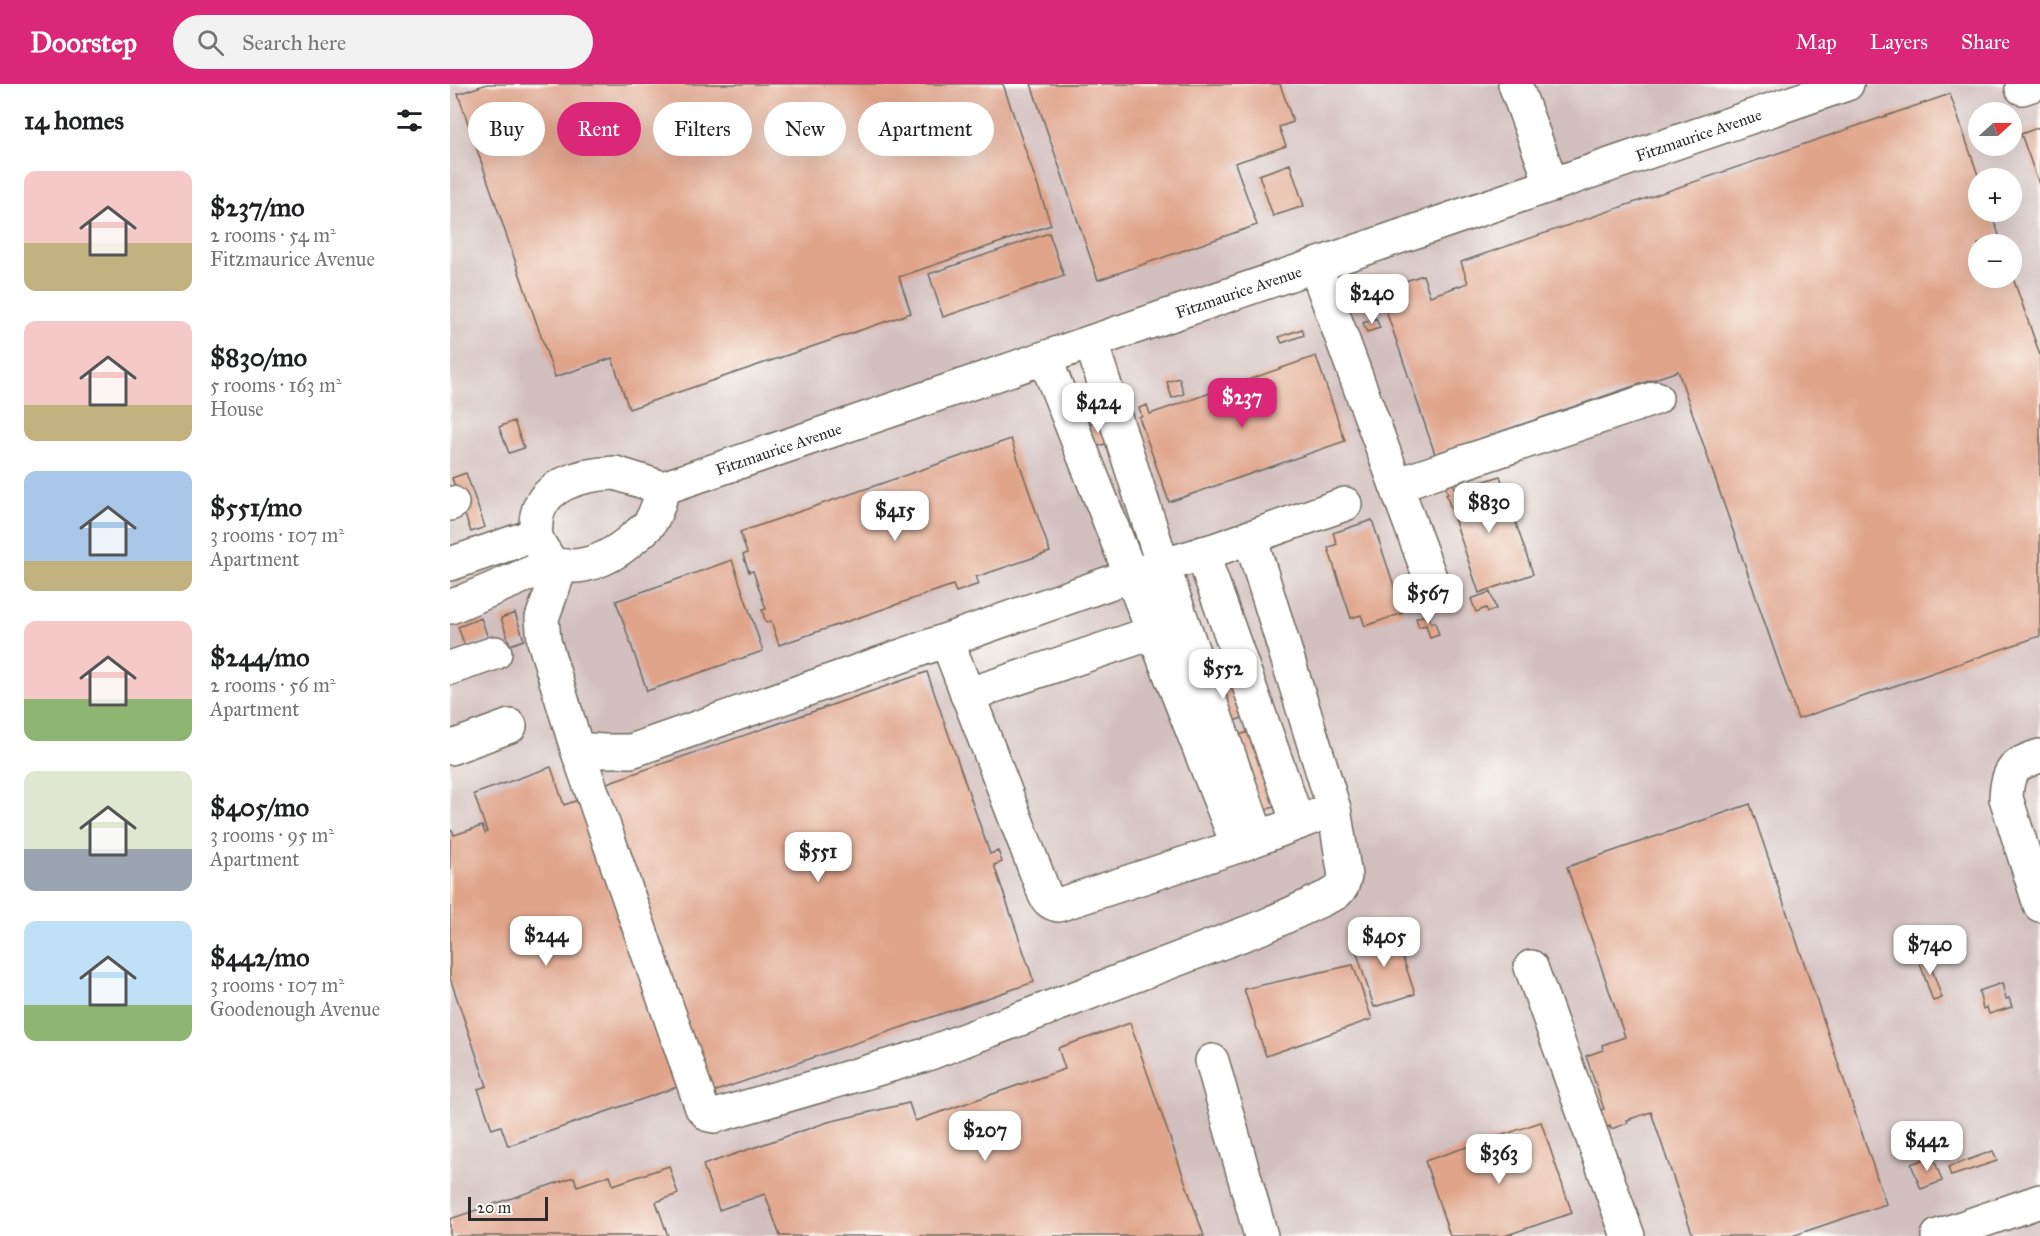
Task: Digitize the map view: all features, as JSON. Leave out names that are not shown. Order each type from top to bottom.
[{"type":"street","points":[[1515,84],[1552,185]]},
{"type":"street","name":"Fitzmaurice Avenue","points":[[663,488],[1846,84]]},
{"type":"street","points":[[1315,265],[1435,591]]},
{"type":"street","points":[[1091,342],[1128,456],[1180,560],[1286,827]]},
{"type":"street","points":[[1045,358],[1089,467],[1180,560],[1286,827]]},
{"type":"street","points":[[1396,485],[1656,398]]},
{"type":"street","points":[[1089,467],[1128,456]]},
{"type":"street","points":[[450,607],[557,565],[572,566],[605,560],[623,548],[649,524],[658,508],[663,488],[615,473],[594,474],[558,487],[545,497],[537,512],[535,535],[557,565]]},
{"type":"street","points":[[577,749],[603,752],[631,750],[1345,504]]},
{"type":"street","points":[[450,564],[535,535]]},
{"type":"street","points":[[1250,537],[1286,827]]},
{"type":"street","points":[[1155,632],[1180,560]]},
{"type":"street","points":[[557,565],[542,618],[542,632],[577,749],[702,1108],[709,1115],[715,1116],[922,1056],[1265,926],[1336,893],[1342,886],[1345,876],[1286,827],[1155,632]]},
{"type":"street","points":[[967,694],[1155,632]]},
{"type":"street","points":[[947,641],[1045,895],[1053,904],[1059,905],[1286,827]]},
{"type":"street","points":[[450,668],[495,652]]},
{"type":"street","points":[[450,748],[510,726]]},
{"type":"street","points":[[2040,756],[2022,761],[2013,769],[2007,782],[2006,798],[2040,905]]},
{"type":"street","points":[[1531,967],[1628,1236]]},
{"type":"street","points":[[1212,1061],[1262,1236]]},
{"type":"street","points":[[1938,1236],[2040,1201]]},
{"type":"shaded area","points":[[450,84],[2040,84],[2040,1236],[450,1236]]},
{"type":"building","points":[[487,84],[1003,84],[1051,225],[899,277],[911,313],[629,409],[612,358],[555,377],[479,156],[545,156],[545,102],[468,102],[468,123],[458,94]]},
{"type":"building","points":[[1031,84],[1280,84],[1293,122],[1279,127],[1286,146],[1235,163],[1257,225],[1098,280]]},
{"type":"building","points":[[1950,94],[1968,146],[1968,156],[1971,156],[1976,168],[1968,168],[1968,222],[1994,222],[1999,234],[1968,234],[1968,288],[2017,288],[2040,355],[2040,636],[1798,719],[1678,371],[1435,454],[1379,290],[1423,275],[1430,296],[1468,283],[1461,262]]},
{"type":"building","points":[[2040,127],[2040,187],[2022,137],[2022,134]]},
{"type":"building","points":[[1290,164],[1304,206],[1273,216],[1259,175]]},
{"type":"building","points":[[1049,233],[1064,276],[943,317],[929,274]]},
{"type":"building","points":[[1376,318],[1380,328],[1367,332],[1363,323]]},
{"type":"building","points":[[1302,329],[1304,335],[1282,343],[1279,337]]},
{"type":"building","points":[[1316,356],[1345,441],[1169,502],[1139,417],[1142,416],[1139,408],[1147,405],[1150,414]]},
{"type":"building","points":[[1179,378],[1184,394],[1172,398],[1167,382]]},
{"type":"building","points":[[1102,419],[1111,442],[1093,448],[1085,425]]},
{"type":"building","points":[[514,421],[524,448],[509,453],[499,427]]},
{"type":"building","points":[[1011,439],[1050,552],[976,577],[979,584],[956,592],[953,585],[779,645],[771,621],[766,623],[762,610],[766,609],[753,571],[749,572],[743,555],[747,553],[740,532]]},
{"type":"building","points":[[466,473],[485,527],[471,532],[452,478]]},
{"type":"building","points":[[1500,476],[1533,574],[1479,593],[1445,485],[1453,483],[1456,491]]},
{"type":"building","points":[[1372,520],[1403,613],[1365,626],[1361,615],[1351,618],[1328,548],[1337,544],[1333,533]]},
{"type":"building","points":[[732,560],[763,651],[647,691],[616,601]]},
{"type":"building","points":[[1490,592],[1496,609],[1488,612],[1486,608],[1476,612],[1471,599]]},
{"type":"building","points":[[515,613],[524,640],[510,645],[501,618]]},
{"type":"building","points":[[1428,614],[1431,623],[1435,622],[1439,635],[1430,638],[1426,625],[1419,627],[1416,618]]},
{"type":"building","points":[[481,618],[488,638],[465,646],[458,627]]},
{"type":"building","points":[[1237,669],[1253,714],[1209,730],[1193,685]]},
{"type":"building","points":[[927,672],[990,854],[998,851],[1002,862],[994,865],[1034,982],[707,1094],[601,785]]},
{"type":"building","points":[[1254,730],[1280,805],[1244,817],[1217,743]]},
{"type":"building","points":[[551,767],[564,805],[578,800],[677,1087],[508,1146],[501,1126],[492,1129],[478,1089],[487,1086],[450,978],[450,830],[454,835],[482,826],[485,833],[487,832],[474,794]]},
{"type":"building","points":[[1750,804],[1886,1204],[1792,1236],[1693,1236],[1651,1112],[1627,1120],[1628,1123],[1611,1129],[1610,1126],[1603,1129],[1597,1111],[1604,1109],[1586,1056],[1603,1050],[1602,1045],[1625,1037],[1567,867]]},
{"type":"building","points":[[1393,928],[1415,994],[1374,1007],[1353,941]]},
{"type":"building","points":[[1926,952],[1942,998],[1933,1001],[1917,955]]},
{"type":"building","points":[[1353,965],[1372,1019],[1266,1056],[1244,989]]},
{"type":"building","points":[[2002,983],[2006,999],[2009,998],[2012,1007],[1989,1014],[1987,1007],[1983,1009],[1979,991]]},
{"type":"building","points":[[1130,1023],[1204,1236],[780,1236],[765,1194],[719,1210],[703,1165],[828,1122],[909,1103],[915,1121],[1065,1069],[1058,1048]]},
{"type":"building","points":[[1541,1122],[1572,1213],[1504,1236],[1450,1236],[1425,1161]]},
{"type":"building","points":[[1993,1151],[1997,1161],[1951,1176],[1948,1167]]},
{"type":"building","points":[[1933,1156],[1942,1181],[1921,1189],[1911,1164]]},
{"type":"building","points":[[669,1166],[678,1194],[656,1202],[668,1236],[450,1236],[450,1219],[574,1177],[577,1186],[610,1175],[613,1185]]}]
